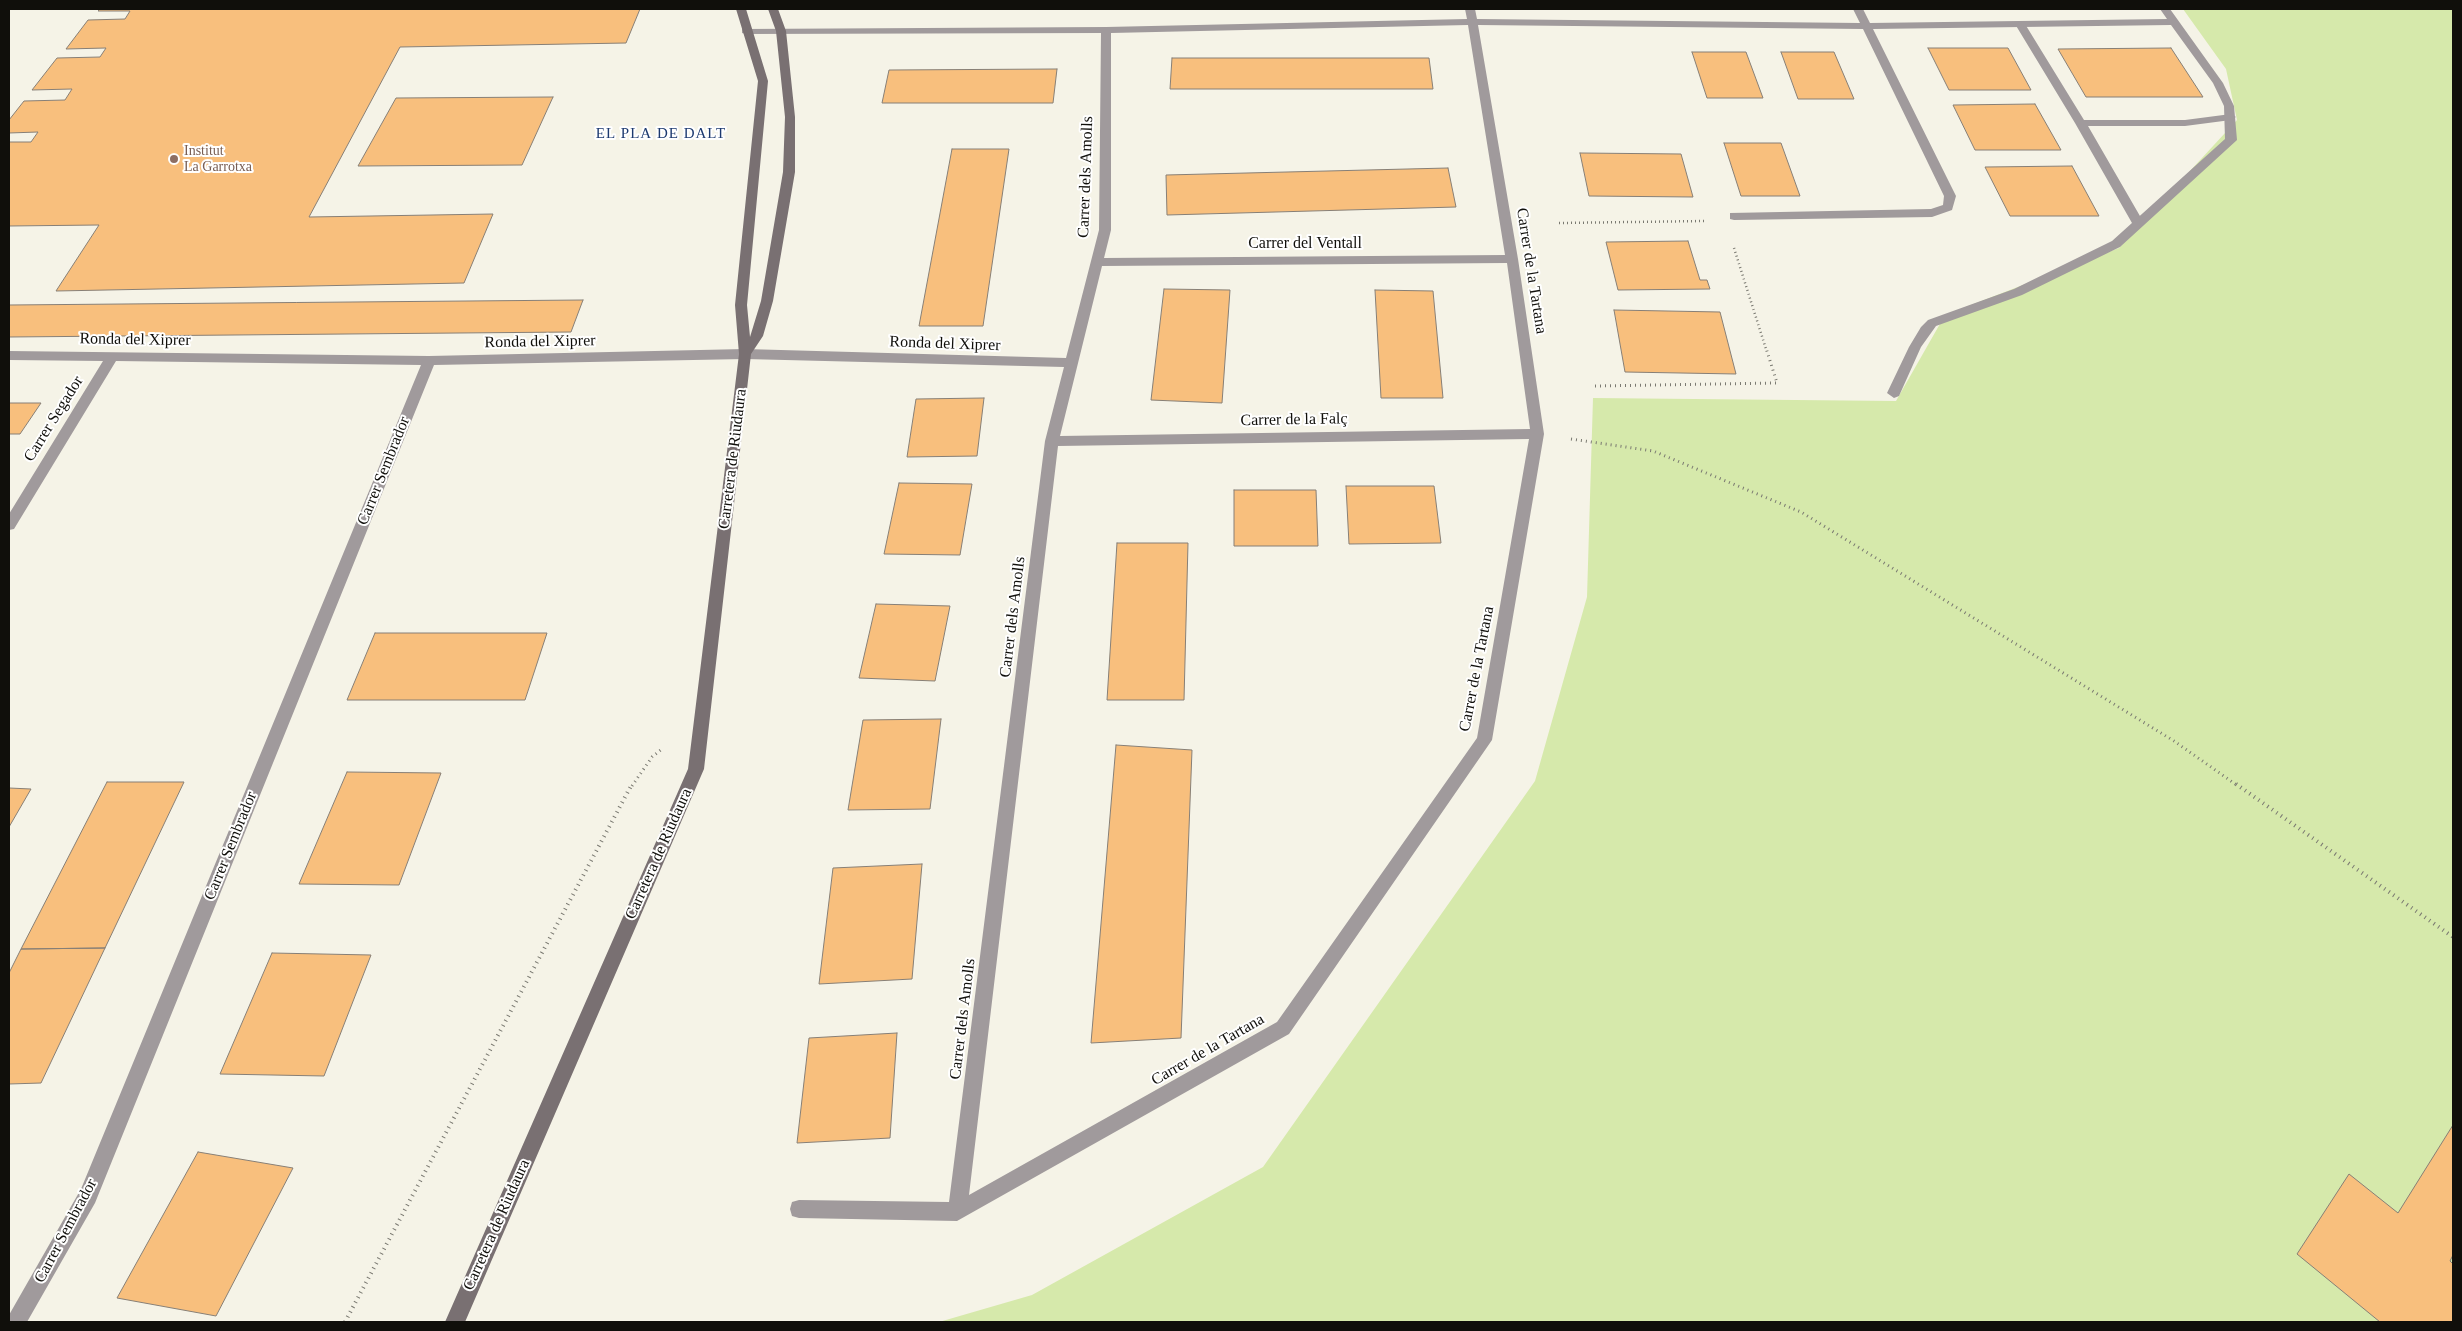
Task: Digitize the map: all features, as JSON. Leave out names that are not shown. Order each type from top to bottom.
[{"type":"street","name":"Carretera de Riudaura","points":[[455,1322],[696,769],[745,354],[741,306],[764,81],[746,31],[741,9]]},
{"type":"street","name":"Carretera de Riudaura","points":[[745,354],[756,336],[767,301],[789,172],[790,117],[781,31],[773,9]]},
{"type":"street","points":[[1734,216],[1932,213],[1948,207],[1950,196],[1858,9]]},
{"type":"street","points":[[1894,393],[1915,347],[1925,330],[1932,323],[2027,288],[2116,244],[2230,140],[2231,118],[2229,106],[2218,83],[2164,9]]},
{"type":"street","points":[[746,31],[1106,30],[1472,16],[1866,26],[2174,22]]},
{"type":"street","name":"Carrer de la Tartana","points":[[957,1212],[1283,1028],[1484,740],[1538,434],[1512,259],[1472,16]]},
{"type":"street","points":[[2020,24],[2081,123],[2138,223]]},
{"type":"street","name":"Carrer dels Amolls","points":[[957,1212],[1052,441],[1105,230],[1106,30]]},
{"type":"street","points":[[2081,123],[2185,123],[2231,118]]},
{"type":"street","name":"Carrer del Ventall","points":[[1097,262],[1512,259]]},
{"type":"street","name":"Ronda del Xiprer","points":[[9,354],[429,361],[745,354],[1071,364]]},
{"type":"street","name":"Carrer Segador","points":[[9,525],[113,356]]},
{"type":"street","name":"Carrer Sembrador","points":[[16,1322],[88,1196],[429,361]]},
{"type":"street","name":"Carrer de la Falç","points":[[1052,441],[1538,434]]},
{"type":"street","points":[[799,1208],[957,1212]]},
{"type":"path","points":[[1559,223],[1705,221]]},
{"type":"path","points":[[1595,386],[1777,383],[1731,239]]},
{"type":"path","points":[[1538,434],[1653,451],[1801,512],[2174,741],[2453,937]]},
{"type":"path","points":[[344,1322],[638,774],[652,757],[666,746]]},
{"type":"green space","points":[[2183,9],[2453,9],[2453,1322],[939,1322],[1032,1295],[1263,1167],[1535,781],[1587,597],[1593,398],[1896,401],[1945,315],[2119,248],[2237,120],[2226,69]]},
{"type":"building","name":"Institut La Garrotxa","points":[[100,9],[640,9],[626,43],[400,47],[309,217],[493,214],[464,283],[56,291],[99,225],[9,226],[9,142],[31,142],[38,132],[9,133],[9,120],[24,101],[65,100],[72,89],[32,90],[57,58],[100,57],[106,48],[66,49],[88,20],[125,19],[130,11],[98,11]]},
{"type":"building","points":[[1928,48],[2008,48],[2031,90],[1949,90]]},
{"type":"building","points":[[2171,48],[2203,97],[2086,97],[2058,49]]},
{"type":"building","points":[[1692,52],[1746,52],[1763,98],[1707,98]]},
{"type":"building","points":[[1781,52],[1834,52],[1854,99],[1798,99]]},
{"type":"building","points":[[1172,58],[1429,58],[1433,89],[1170,89]]},
{"type":"building","points":[[1057,69],[1053,103],[882,103],[889,70]]},
{"type":"building","points":[[553,97],[522,165],[358,166],[396,98]]},
{"type":"building","points":[[2035,104],[2061,150],[1975,150],[1953,105]]},
{"type":"building","points":[[1724,143],[1781,143],[1800,196],[1741,196]]},
{"type":"building","points":[[952,149],[1009,149],[983,326],[919,326]]},
{"type":"building","points":[[1580,153],[1681,154],[1693,197],[1589,196]]},
{"type":"building","points":[[2072,166],[2099,216],[2010,216],[1985,167]]},
{"type":"building","points":[[1448,168],[1456,207],[1167,215],[1166,175]]},
{"type":"building","points":[[1688,241],[1700,280],[1707,280],[1710,289],[1618,290],[1606,242]]},
{"type":"building","points":[[1164,289],[1230,290],[1222,403],[1151,400]]},
{"type":"building","points":[[1375,290],[1433,291],[1443,398],[1381,398]]},
{"type":"building","points":[[583,300],[571,332],[9,337],[9,305]]},
{"type":"building","points":[[1614,310],[1720,312],[1736,374],[1625,372]]},
{"type":"building","points":[[984,398],[977,456],[907,457],[916,399]]},
{"type":"building","points":[[9,403],[41,403],[20,434],[9,434]]},
{"type":"building","points":[[899,483],[972,484],[960,555],[884,554]]},
{"type":"building","points":[[1346,486],[1434,486],[1441,543],[1349,544]]},
{"type":"building","points":[[1234,490],[1316,490],[1318,546],[1234,546]]},
{"type":"building","points":[[1117,543],[1188,543],[1184,700],[1107,700]]},
{"type":"building","points":[[876,604],[950,606],[935,681],[859,678]]},
{"type":"building","points":[[375,633],[547,633],[525,700],[347,700]]},
{"type":"building","points":[[941,719],[930,809],[848,810],[863,720]]},
{"type":"building","points":[[1116,745],[1192,750],[1181,1038],[1091,1043]]},
{"type":"building","points":[[347,772],[441,773],[399,885],[299,884]]},
{"type":"building","points":[[107,782],[184,782],[105,948],[21,949]]},
{"type":"building","points":[[9,788],[31,789],[9,827]]},
{"type":"building","points":[[922,864],[912,979],[819,984],[833,868]]},
{"type":"building","points":[[105,948],[41,1083],[9,1084],[9,973],[21,949]]},
{"type":"building","points":[[272,953],[371,955],[324,1076],[220,1074]]},
{"type":"building","points":[[897,1033],[890,1138],[797,1143],[809,1038]]},
{"type":"building","points":[[2453,1125],[2453,1255],[2450,1261],[2453,1264],[2453,1322],[2380,1322],[2297,1254],[2349,1174],[2398,1213]]},
{"type":"building","points":[[198,1152],[293,1168],[216,1316],[117,1298]]},
{"type":"place","name":"Institut La Garrotxa","points":[[174,159]]},
{"type":"district","name":"EL PLA DE DALT","points":[[661,134]]}]
